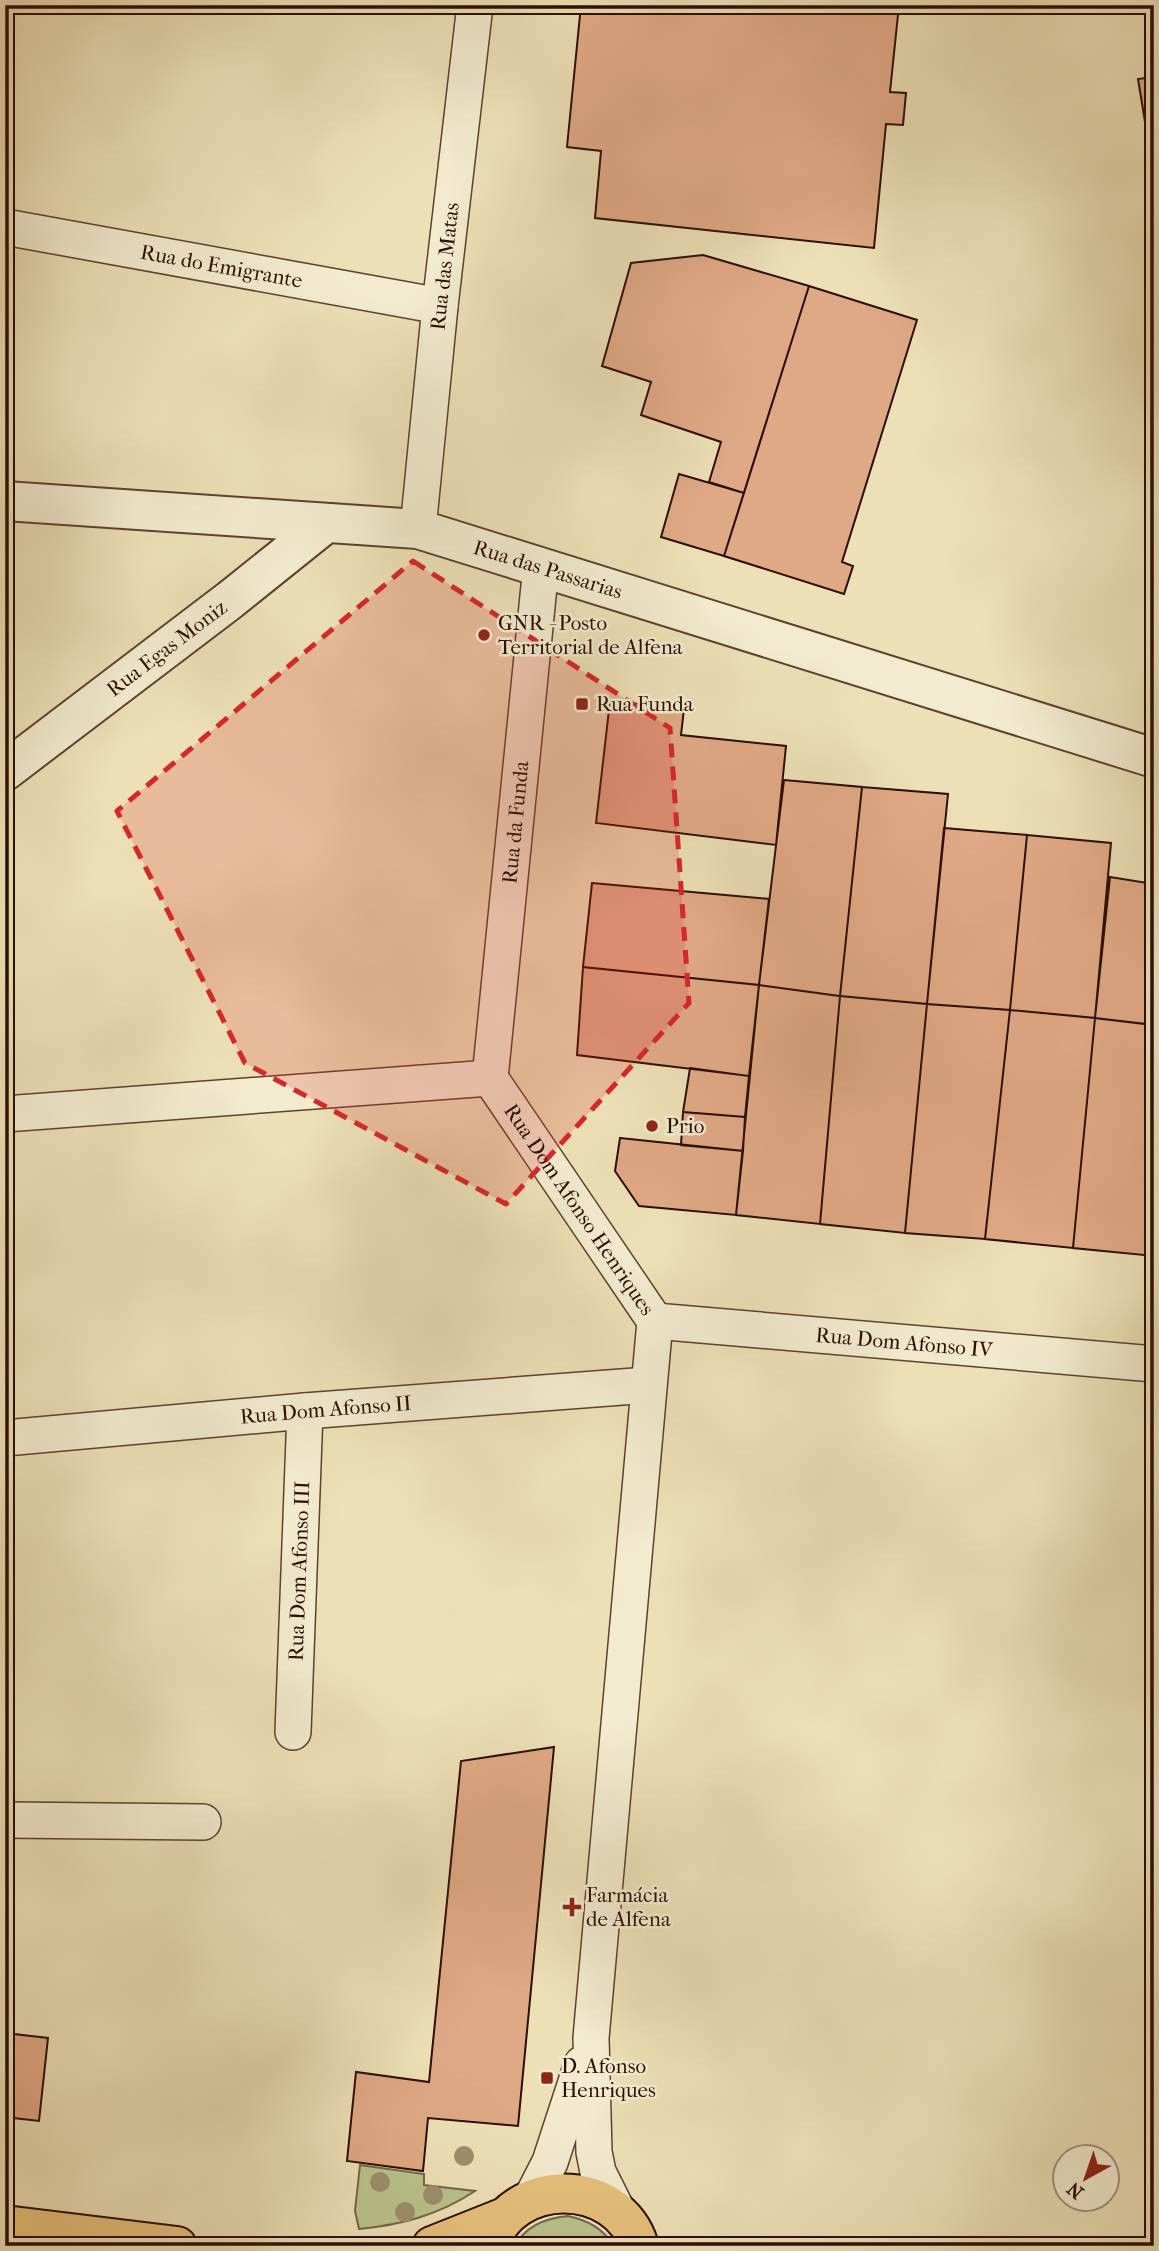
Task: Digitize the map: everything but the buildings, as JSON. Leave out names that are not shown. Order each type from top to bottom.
[{"type":"main road","points":[[432,2246],[509,2221],[554,2193],[578,2193],[600,2200],[636,2236]]},
{"type":"main road","points":[[5,2225],[177,2246]]},
{"type":"street","name":"Rua das Matas","points":[[418,529],[440,306],[475,5]]},
{"type":"street","name":"Rua do Emigrante","points":[[5,227],[440,306]]},
{"type":"street","name":"Rua das Passarias","points":[[5,501],[418,529],[1154,758]]},
{"type":"street","name":"Rua Egas Moniz","points":[[5,771],[230,600],[326,523]]},
{"type":"street","name":"Rua da Funda","points":[[490,1078],[541,566]]},
{"type":"street","points":[[5,1114],[490,1078]]},
{"type":"street","name":"Rua Dom Afonso Henriques","points":[[490,1078],[655,1321],[591,2038],[594,2152],[598,2172],[636,2236]]},
{"type":"street","name":"Rua Dom Afonso IV","points":[[655,1321],[1154,1364]]},
{"type":"street","name":"Rua Dom Afonso II","points":[[5,1438],[305,1411],[648,1385]]},
{"type":"street","name":"Rua Dom Afonso III","points":[[293,1732],[305,1411]]},
{"type":"street","points":[[5,1820],[203,1822]]},
{"type":"street","name":"Rua Dom Afonso Henriques","points":[[509,2221],[550,2162],[591,2038]]},
{"type":"highlighted area","points":[[413,561],[670,728],[689,1003],[506,1204],[245,1063],[117,811]]},
{"type":"green space","points":[[360,2165],[424,2174],[424,2185],[475,2191],[419,2218],[359,2229],[355,2211]]},
{"type":"green space","points":[[568,2216],[594,2226],[615,2246],[515,2246],[525,2233],[537,2224]]},
{"type":"place","name":"GNR - Posto Territorial de Alfena","points":[[484,635]]},
{"type":"place","name":"Rua Funda","points":[[582,704]]},
{"type":"place","name":"Prio","points":[[652,1126]]},
{"type":"place","name":"Farmácia de Alfena","points":[[572,1907]]},
{"type":"place","name":"D. Afonso Henriques","points":[[547,2078]]}]
